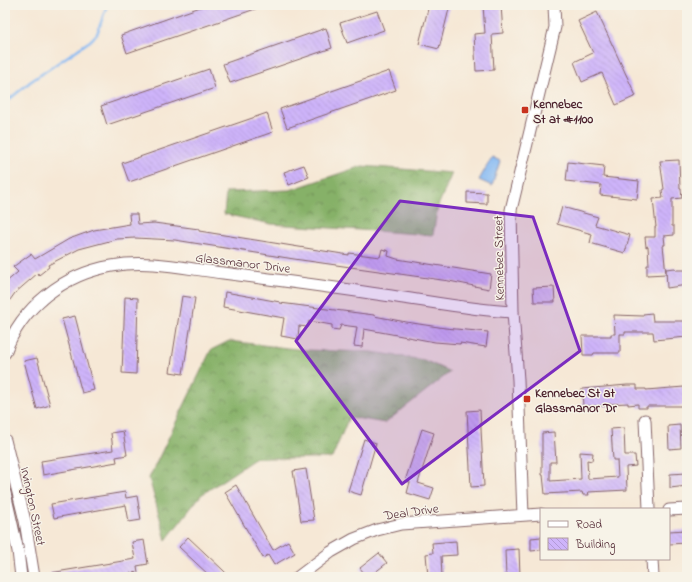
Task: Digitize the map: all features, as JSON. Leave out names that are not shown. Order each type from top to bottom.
[{"type":"street","name":"Kennebec Street","points":[[523,515],[518,380],[513,312],[510,210],[555,27],[554,5]]},
{"type":"street","name":"Glassmanor Drive","points":[[5,353],[18,327],[46,294],[60,285],[89,272],[112,266],[153,264],[377,294],[483,310],[513,312]]},
{"type":"street","points":[[645,420],[649,508]]},
{"type":"street","name":"Irvington Street","points":[[5,440],[25,521],[34,577]]},
{"type":"street","name":"Irvington Street","points":[[5,492],[18,551],[21,577]]},
{"type":"street","points":[[670,510],[687,509]]},
{"type":"street","name":"Deal Drive","points":[[298,577],[331,552],[354,539],[377,530],[401,524],[540,514]]},
{"type":"street","points":[[652,560],[653,577]]},
{"type":"highlighted area","points":[[400,201],[533,217],[580,351],[402,484],[296,341]]},
{"type":"green space","points":[[362,166],[452,173],[438,206],[433,235],[271,224],[224,214],[226,192],[290,190]]},
{"type":"green space","points":[[229,341],[304,350],[372,352],[424,360],[450,372],[385,423],[349,417],[332,458],[256,458],[201,495],[166,540],[149,478],[211,350]]},
{"type":"water","points":[[492,157],[500,161],[492,186],[479,180]]},
{"type":"building","points":[[206,5],[264,6],[127,53],[121,35]]},
{"type":"building","points":[[429,5],[450,5],[439,49],[419,44]]},
{"type":"building","points":[[483,5],[501,5],[503,33],[492,34],[494,70],[476,71],[474,34],[485,33]]},
{"type":"building","points":[[377,11],[384,30],[347,43],[340,23]]},
{"type":"building","points":[[597,12],[636,96],[616,105],[602,73],[582,82],[574,62],[593,53],[578,21]]},
{"type":"building","points":[[326,28],[332,48],[230,83],[223,64]]},
{"type":"building","points":[[209,69],[215,88],[107,125],[101,106]]},
{"type":"building","points":[[389,71],[396,90],[287,128],[280,109]]},
{"type":"building","points":[[267,113],[273,132],[129,182],[122,163]]},
{"type":"building","points":[[679,160],[680,189],[682,198],[672,199],[672,226],[674,226],[674,235],[664,236],[665,245],[663,245],[666,274],[647,275],[647,265],[649,265],[648,246],[646,247],[645,237],[655,237],[656,227],[653,199],[663,198],[662,190],[664,189],[660,161]]},
{"type":"building","points":[[568,162],[604,166],[603,177],[639,181],[637,199],[600,195],[601,185],[566,181]]},
{"type":"building","points":[[304,165],[309,177],[289,185],[284,172]]},
{"type":"building","points":[[467,192],[487,193],[487,204],[467,203]]},
{"type":"building","points":[[562,207],[598,217],[595,225],[630,235],[625,253],[590,243],[592,234],[557,224]]},
{"type":"building","points":[[129,214],[137,214],[138,224],[154,223],[199,229],[199,231],[349,255],[349,253],[380,257],[382,249],[389,251],[388,256],[397,259],[491,274],[489,289],[449,281],[175,240],[135,238],[117,239],[79,249],[48,265],[49,267],[39,275],[38,273],[15,293],[5,307],[5,283],[18,272],[13,267],[17,264],[31,254],[35,259],[69,239],[94,230],[130,224]]},
{"type":"building","points":[[675,268],[676,270],[687,270],[687,285],[667,288],[666,269]]},
{"type":"building","points":[[554,287],[555,302],[534,302],[533,288]]},
{"type":"building","points":[[225,292],[280,303],[374,315],[445,328],[488,332],[486,347],[460,343],[435,342],[364,329],[362,347],[354,346],[357,327],[341,325],[339,330],[332,329],[332,325],[309,321],[307,327],[299,326],[298,339],[281,336],[284,318],[223,307]]},
{"type":"building","points":[[182,296],[195,298],[183,374],[170,372]]},
{"type":"building","points":[[125,297],[138,298],[136,374],[122,373]]},
{"type":"building","points":[[652,313],[653,321],[687,321],[687,337],[654,340],[653,332],[625,332],[625,334],[620,334],[620,353],[594,353],[593,355],[583,355],[582,336],[611,336],[611,334],[615,334],[614,315],[643,316],[643,314]]},
{"type":"building","points":[[75,316],[94,390],[82,393],[62,319]]},
{"type":"building","points":[[37,358],[50,405],[37,409],[24,361]]},
{"type":"building","points":[[637,385],[637,389],[646,390],[684,387],[687,388],[687,404],[685,406],[647,406],[647,408],[638,408],[638,404],[628,405],[628,403],[609,404],[609,406],[583,406],[582,389]]},
{"type":"building","points":[[480,410],[484,486],[471,487],[467,411]]},
{"type":"building","points":[[680,425],[681,448],[669,449],[668,426]]},
{"type":"building","points":[[624,428],[625,455],[635,455],[636,466],[626,467],[627,490],[588,492],[589,495],[583,495],[582,492],[545,494],[542,475],[542,433],[554,432],[556,462],[550,462],[550,481],[581,479],[580,452],[593,453],[592,461],[587,460],[588,479],[618,477],[617,460],[613,460],[611,429]]},
{"type":"building","points":[[422,429],[434,433],[418,483],[434,488],[430,500],[407,493],[410,482],[405,481]]},
{"type":"building","points":[[123,431],[127,455],[116,457],[117,462],[43,475],[41,461],[113,450],[111,433]]},
{"type":"building","points":[[364,439],[376,443],[361,495],[348,491]]},
{"type":"building","points":[[306,469],[314,520],[301,521],[293,471]]},
{"type":"building","points":[[687,473],[687,486],[670,488],[670,474]]},
{"type":"building","points":[[236,485],[273,550],[288,541],[295,553],[274,565],[268,555],[263,558],[225,492]]},
{"type":"building","points":[[125,492],[126,498],[137,496],[141,520],[129,522],[126,505],[54,518],[51,504]]},
{"type":"building","points":[[687,530],[687,543],[670,544],[670,531]]},
{"type":"building","points":[[188,537],[230,577],[211,577],[179,547]]},
{"type":"building","points":[[540,537],[540,550],[531,551],[531,538]]},
{"type":"building","points":[[144,540],[148,564],[137,566],[138,572],[107,577],[50,577],[50,573],[135,559],[132,542]]},
{"type":"building","points":[[456,541],[457,555],[441,556],[442,577],[428,577],[426,554],[433,553],[432,543]]},
{"type":"building","points":[[519,549],[520,576],[506,577],[505,550]]},
{"type":"building","points":[[379,553],[387,563],[374,573],[376,577],[367,577],[360,568]]},
{"type":"waterway","points":[[5,103],[30,82],[90,41],[97,34],[107,5]]},
{"type":"place","name":"Kennebec St at #1100","points":[[525,110]]},
{"type":"place","name":"Kennebec St at Glassmanor Dr","points":[[527,399]]}]
